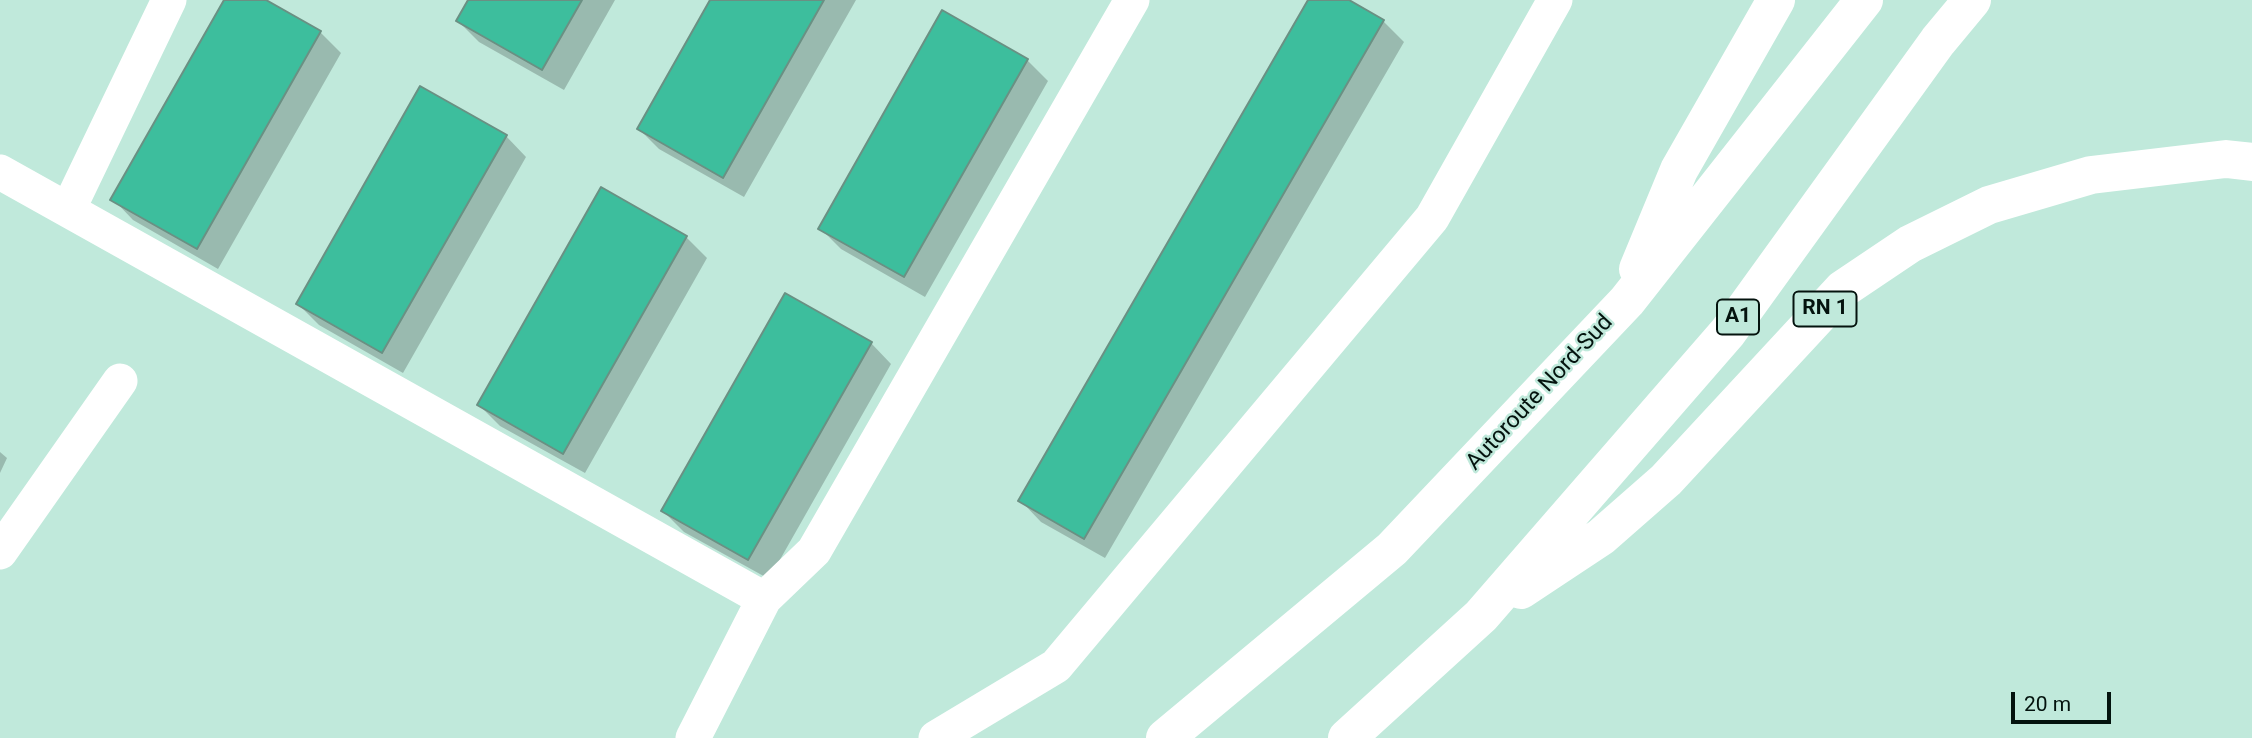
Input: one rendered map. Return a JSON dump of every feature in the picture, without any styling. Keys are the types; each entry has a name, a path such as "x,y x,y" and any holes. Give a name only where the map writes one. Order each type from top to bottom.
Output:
{"highway":[{"path":"1627,300 1659,212 1679,170 1776,0"},
{"name":"Autoroute Nord-Sud","path":"1165,738 1392,549 1627,300 1864,0"},
{"name":"A1","path":"1348,738 1481,616 1728,332 1938,41 1972,0"},
{"name":"RN 1","path":"1481,616 1601,537 1666,480 1843,289 1910,244 1989,205 2091,175 2225,159 2252,162"}],"lane":[{"path":"68,210 169,0"},
{"path":"692,738 764,599 814,551 1132,0"},
{"path":"936,738 1055,666 1432,218 1555,0"},
{"path":"0,172 764,599"},
{"path":"0,552 120,381"}],"building":[{"path":"224,0 266,0 321,31 197,249 110,200"},
{"path":"468,0 582,0 542,70 456,21"},
{"path":"710,0 824,0 723,178 637,129"},
{"path":"1308,0 1349,0 1384,20 1084,539 1018,501"},
{"path":"942,10 1028,59 904,277 818,229"},
{"path":"420,86 507,135 382,353 296,304"},
{"path":"601,187 687,236 563,454 477,405"},
{"path":"785,293 872,342 748,560 661,511"}]}
